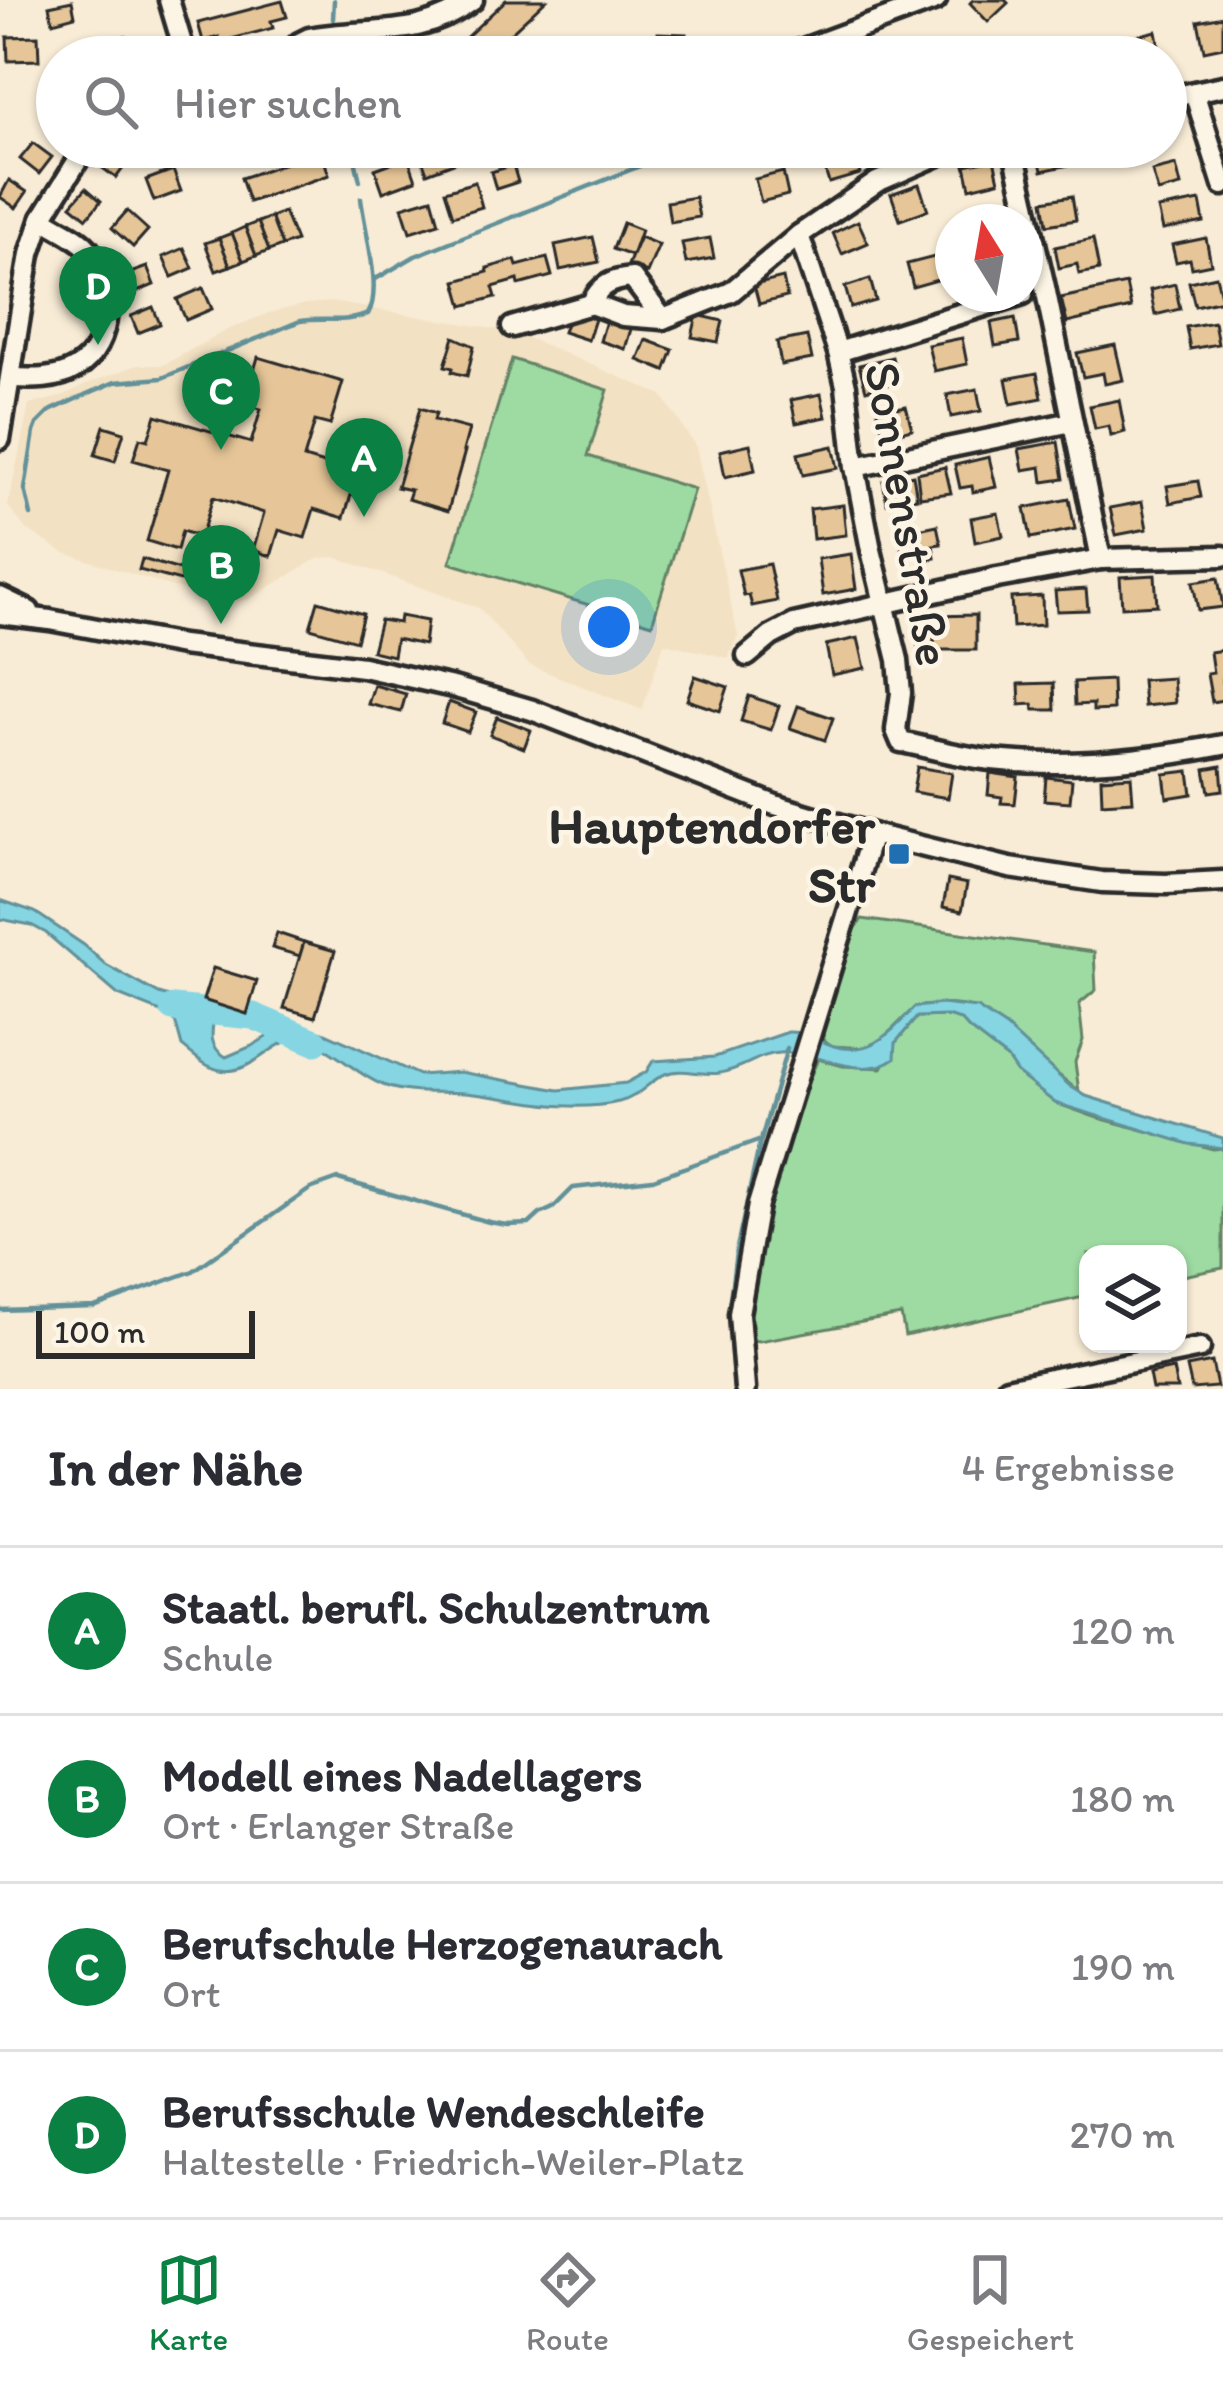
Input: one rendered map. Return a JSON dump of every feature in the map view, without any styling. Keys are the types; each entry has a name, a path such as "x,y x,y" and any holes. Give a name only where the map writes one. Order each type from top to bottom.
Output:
{"street":[{"path":"170,0 180,36"},
{"path":"331,36 440,21 473,0"},
{"path":"839,36 936,0"},
{"path":"371,36 374,32"},
{"path":"1187,94 1223,86"},
{"path":"1194,92 1223,185"},
{"path":"0,439 30,254 43,218 73,168"},
{"path":"512,327 591,304 623,316 664,319 731,292 799,235 877,182 909,168"},
{"path":"1017,168 1101,560"},
{"path":"12,378 45,378 81,366 105,327 106,295 96,260 83,243 43,218"},
{"name":"Sonnenstraße","path":"799,235 846,386 855,467 898,660 901,693 896,730 901,742 989,760 1089,763 1158,758 1223,745"},
{"path":"591,304 598,289 632,278 664,319"},
{"path":"838,352 966,312"},
{"path":"855,467 1072,422"},
{"path":"747,656 794,624 997,578 1101,560 1223,556"},
{"path":"0,597 50,620"},
{"path":"0,614 182,645 363,667 453,687 532,710 775,806 1010,868 1059,877 1166,884 1223,881"},
{"path":"745,1389 739,1314 758,1205 872,834"},
{"path":"1007,1388 1106,1379 1200,1348"}],"shaded area":[{"path":"331,302 514,332 662,395 696,447 738,636 728,658 664,643 642,710 529,665 479,608 335,557 318,558 248,600 217,601 62,552 25,528 8,506 29,405 138,365 163,365 269,313"}],"green space":[{"path":"512,359 608,390 588,456 694,489 652,624 450,563"},
{"path":"862,919 1094,952 1096,990 1079,1004 1083,1040 1075,1062 1079,1092 988,1016 963,1006 915,1007 868,1048 832,1046 824,1040 822,1025 842,949"},
{"path":"917,1017 961,1020 1055,1103 1223,1148 1223,1268 1187,1275 1187,1245 1079,1245 1079,1298 905,1336 901,1315 750,1340 753,1270 768,1196 818,1059 882,1068"}],"water":[{"path":"0,900 35,912 106,965 159,994 197,1005 214,1017 212,1040 226,1057 289,1023 323,1032 419,1075 460,1072 559,1090 626,1083 646,1072 653,1061 715,1057 788,1032 859,1048 880,1040 915,1007 941,1004 977,1008 1086,1096 1223,1138 1223,1148 1189,1144 1055,1103 961,1020 947,1016 917,1017 896,1042 895,1058 882,1065 854,1067 794,1053 772,1054 720,1073 672,1072 626,1100 600,1105 564,1106 394,1088 303,1040 281,1044 249,1065 225,1071 207,1065 182,1046 174,1017 118,995 46,933 0,919"}],"building":[{"path":"506,0 546,0 507,36 468,36"},
{"path":"72,1 75,16 53,22 49,6"},
{"path":"282,1 287,17 271,21 273,28 243,36 202,36 198,23"},
{"path":"970,3 1008,3 988,22"},
{"path":"1223,16 1223,47 1204,51 1198,21"},
{"path":"36,36 36,60 8,61 7,37"},
{"path":"33,143 36,168 44,168 39,174 20,159"},
{"path":"102,168 123,168 116,178"},
{"path":"271,168 327,168 329,175 249,202 241,178"},
{"path":"412,168 416,180 383,192 375,169"},
{"path":"514,168 518,182 496,189 491,172"},
{"path":"824,168 858,168 860,174 829,183"},
{"path":"966,168 996,168 999,181 970,188"},
{"path":"1177,168 1181,186 1158,192 1152,171"},
{"path":"173,170 181,191 154,201 146,180"},
{"path":"783,172 788,195 761,202 755,179"},
{"path":"9,180 27,192 16,208 0,197"},
{"path":"475,182 482,207 453,216 445,191"},
{"path":"919,184 928,210 900,220 891,194"},
{"path":"86,188 101,201 87,218 71,205"},
{"path":"1072,196 1076,220 1047,225 1043,201"},
{"path":"695,197 699,217 670,222 667,202"},
{"path":"432,198 439,223 410,232 402,207"},
{"path":"1200,201 1204,222 1163,230 1158,209"},
{"path":"127,211 148,230 133,247 112,228"},
{"path":"284,212 296,241 282,246 271,217"},
{"path":"271,217 282,246 269,251 258,222"},
{"path":"858,221 868,243 842,254 833,233"},
{"path":"258,222 269,251 256,256 245,227"},
{"path":"623,223 641,230 632,256 613,249"},
{"path":"245,227 256,256 243,261 232,233"},
{"path":"232,233 243,261 230,266 219,238"},
{"path":"593,237 599,262 560,270 555,245"},
{"path":"640,237 659,245 647,273 628,265"},
{"path":"219,238 230,266 216,271 205,243"},
{"path":"710,238 714,258 686,263 682,243"},
{"path":"1206,238 1211,264 1192,268 1190,259 1176,262 1172,245"},
{"path":"1093,239 1099,270 1079,274 1077,264 1059,268 1055,247"},
{"path":"184,248 193,268 172,277 163,257"},
{"path":"935,257 935,281 913,287 907,264"},
{"path":"547,258 552,276 493,287 496,297 463,306 456,281 515,260 517,266"},
{"path":"147,267 154,285 132,294 125,275"},
{"path":"1216,276 1222,300 1195,306 1189,282"},
{"path":"783,278 787,297 759,304 754,285"},
{"path":"870,279 876,301 851,308 845,287"},
{"path":"1126,284 1131,308 1067,323 1061,298"},
{"path":"1175,284 1180,309 1155,315 1150,290"},
{"path":"203,288 212,309 186,320 177,299"},
{"path":"153,307 160,324 138,333 131,316"},
{"path":"570,311 595,319 588,340 563,332"},
{"path":"697,315 723,321 718,342 692,337"},
{"path":"1015,318 1019,342 995,346 991,323"},
{"path":"606,321 631,329 625,349 600,341"},
{"path":"1214,322 1218,344 1190,349 1186,327"},
{"path":"807,336 812,359 781,365 777,342"},
{"path":"454,337 474,346 467,376 445,366"},
{"path":"962,338 967,364 934,371 928,345"},
{"path":"646,340 673,350 665,371 638,360"},
{"path":"1115,345 1123,380 1105,384 1103,373 1083,377 1077,353"},
{"path":"258,357 343,382 330,425 315,421 304,458 367,477 361,498 351,495 344,518 314,509 305,538 279,530 271,556 253,550 264,513 213,497 201,537 182,531 177,550 147,541 168,470 133,460 140,438 148,440 156,415 251,443 261,409 253,407 259,384 251,381"},
{"path":"892,357 898,382 866,390 859,365"},
{"path":"1037,373 1042,398 1011,404 1006,379"},
{"path":"977,389 981,411 951,417 947,395"},
{"path":"821,394 826,417 796,423 791,400"},
{"path":"1119,400 1125,432 1111,436 1109,426 1095,429 1090,406"},
{"path":"906,406 912,429 884,436 878,412"},
{"path":"420,408 436,413 434,420 469,429 448,511 408,499 411,490 397,487"},
{"path":"104,426 124,432 115,461 95,455"},
{"path":"1058,442 1064,479 1043,482 1041,467 1023,470 1019,449"},
{"path":"750,444 755,470 725,477 720,451"},
{"path":"833,446 838,468 803,475 798,454"},
{"path":"989,457 996,487 973,492 972,486 960,488 955,465"},
{"path":"945,467 951,493 920,497 917,473"},
{"path":"913,475 917,498 887,503 883,481"},
{"path":"1198,481 1201,497 1170,503 1167,486"},
{"path":"1069,499 1075,529 1031,538 1025,508"},
{"path":"1142,502 1147,529 1116,535 1110,508"},
{"path":"843,505 846,535 813,539 810,509"},
{"path":"998,513 1003,536 975,542 971,518"},
{"path":"937,525 941,544 933,545 935,558 920,561 917,550 903,553 899,533"},
{"path":"851,554 856,589 823,595 818,559"},
{"path":"142,559 191,573 188,583 139,570"},
{"path":"769,564 777,601 752,606 749,595 744,596 738,570"},
{"path":"1155,575 1157,605 1122,607 1120,577"},
{"path":"1218,578 1223,607 1198,610 1193,582"},
{"path":"1086,589 1088,610 1057,611 1055,591"},
{"path":"1042,596 1043,625 1013,627 1011,598"},
{"path":"318,601 363,614 356,641 310,628"},
{"path":"976,615 976,650 934,650 934,616"},
{"path":"400,616 427,621 424,645 396,639 393,656 372,651 380,620 399,623"},
{"path":"920,621 934,621 938,658 921,668 915,627"},
{"path":"858,638 865,668 832,675 826,645"},
{"path":"1223,650 1223,700 1212,702 1207,674 1213,673 1210,652"},
{"path":"695,676 728,687 720,711 687,700"},
{"path":"1173,678 1175,703 1144,706 1142,680"},
{"path":"1112,680 1113,710 1093,711 1093,704 1075,705 1074,682"},
{"path":"1054,683 1055,710 1020,705 1019,684"},
{"path":"374,685 406,694 401,712 368,704"},
{"path":"749,696 779,706 771,730 741,721"},
{"path":"449,702 476,712 468,732 442,723"},
{"path":"798,706 833,718 825,740 790,728"},
{"path":"497,717 531,730 524,748 490,735"},
{"path":"1221,766 1223,790 1209,792 1205,769"},
{"path":"917,767 952,773 948,798 913,792"},
{"path":"1189,771 1192,794 1167,798 1164,774"},
{"path":"990,773 1018,777 1015,804 988,795"},
{"path":"1131,776 1133,801 1102,803 1101,778"},
{"path":"1046,777 1072,780 1070,802 1044,800"},
{"path":"948,880 967,884 962,911 943,907"},
{"path":"277,933 304,942 300,956 272,948"},
{"path":"304,942 335,951 315,1017 284,1008"},
{"path":"213,968 257,981 247,1014 203,1000"},
{"path":"1212,1362 1217,1387 1192,1389 1187,1367"},
{"path":"1173,1369 1177,1389 1152,1389 1149,1374"}],"waterway":[{"path":"333,19 334,0"},
{"path":"810,36 909,0"},
{"path":"357,168 360,181"},
{"path":"374,280 415,256 635,168"},
{"path":"31,515 25,489 34,432 50,411 115,382 162,378 300,321 368,314 374,290 361,198"},
{"path":"173,1008 253,1016 315,1042"},
{"path":"0,1310 94,1307 193,1271 310,1189 338,1179 489,1222 529,1224 573,1188 653,1179 761,1140 787,1048"},
{"path":"729,1308 760,1142"},
{"path":"729,1326 734,1389"}],"place":[{"name":"Berufsschule Wendeschleife","path":"98,345"},
{"name":"Berufschule Herzogenaurach","path":"221,450"},
{"name":"Staatl. berufl. Schulzentrum","path":"364,517"},
{"name":"Modell eines Nadellagers","path":"221,624"},
{"name":"Hauptendorfer Str","path":"899,854"}]}
